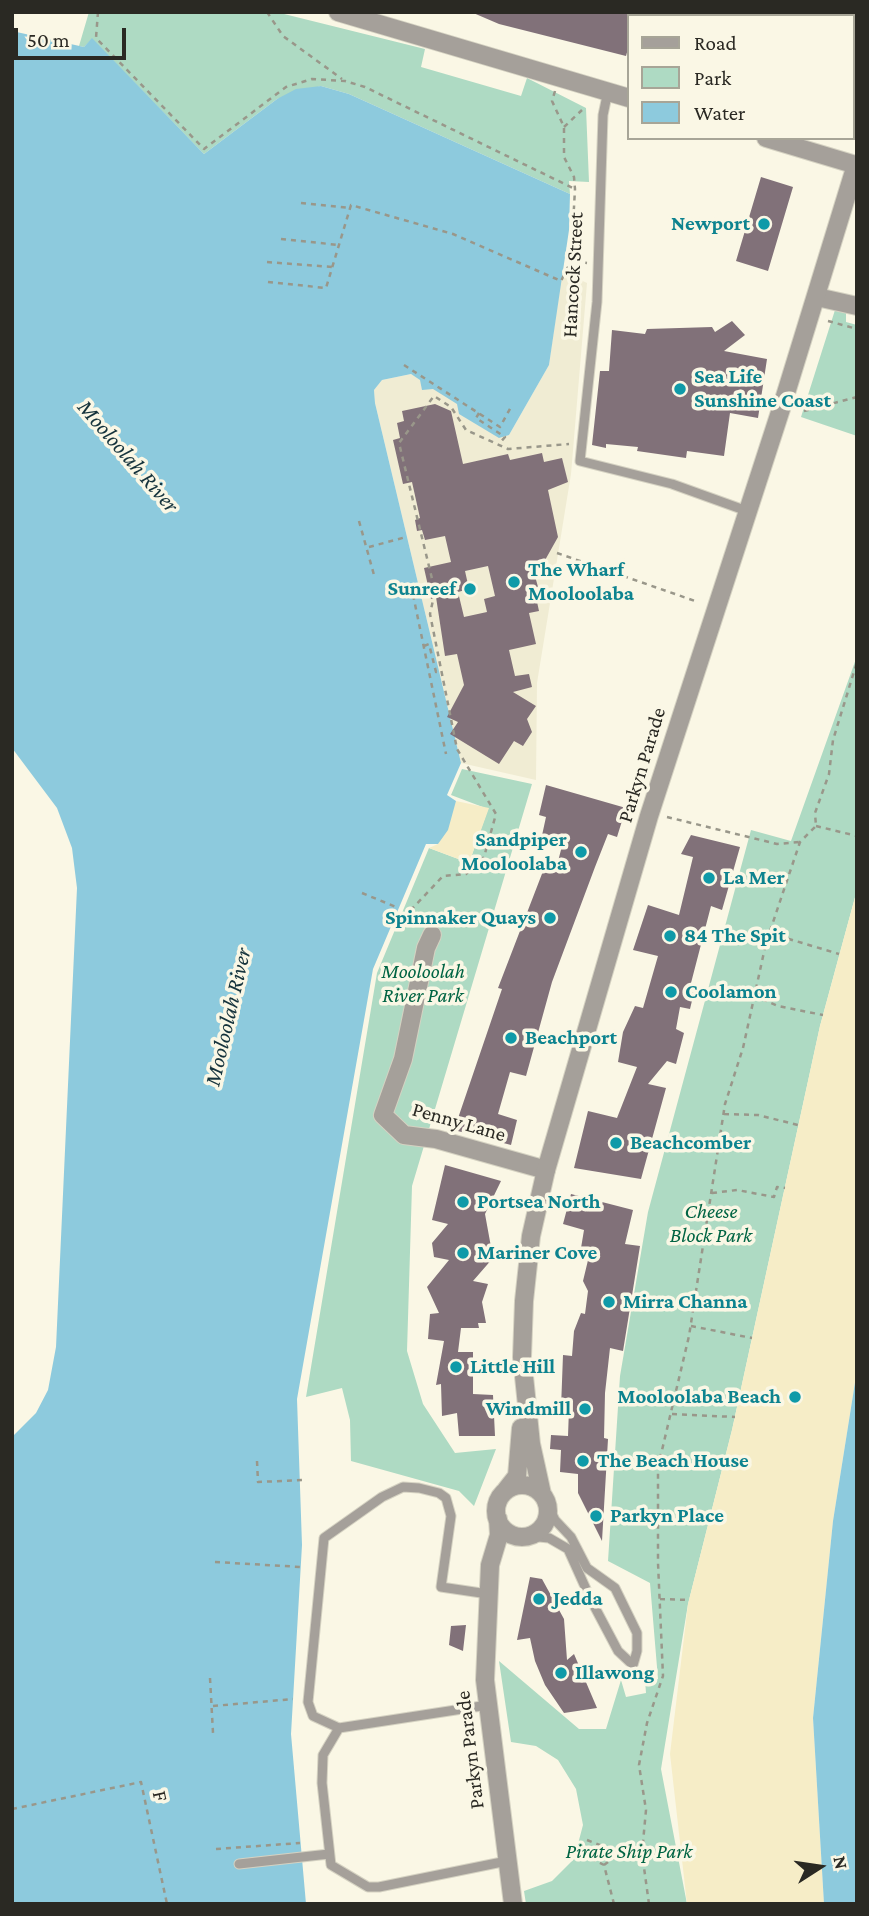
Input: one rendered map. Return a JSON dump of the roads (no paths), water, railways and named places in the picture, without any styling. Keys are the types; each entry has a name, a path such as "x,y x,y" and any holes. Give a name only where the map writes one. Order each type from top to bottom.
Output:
{"street":[{"path":"338,12 628,97"},
{"path":"773,140 857,165"},
{"name":"Parkyn Parade","path":"506,1490 516,1479 518,1468 523,1390 524,1301 531,1236 546,1170 649,816 857,165"},
{"path":"817,297 857,306"},
{"name":"Penny Lane","path":"432,935 426,948 403,1059 383,1115 404,1135 436,1139 546,1170"},
{"name":"Parkyn Parade","path":"523,1390 537,1482 545,1499"},
{"path":"525,1485 545,1499 544,1525 526,1536 509,1533 498,1519 498,1503 506,1490 525,1485"},
{"name":"Parkyn Parade","path":"498,1519 499,1532 491,1560 485,1653 488,1705 513,1904"},
{"name":"Parkyn Parade","path":"489,1593 503,1555 512,1543 526,1536"}],"lane":[{"name":"Hancock Street","path":"608,91 603,111 597,302 580,461 672,484 747,511"},
{"path":"488,1705 339,1728 313,1716 308,1702 324,1538 382,1497 403,1487 439,1493 450,1504 451,1516 441,1587 489,1593"},
{"path":"526,1536 551,1539 568,1549 618,1651 633,1665 638,1651 636,1633 615,1588 587,1568 571,1537 555,1520 545,1499"},
{"path":"339,1728 323,1755 322,1783 331,1865 368,1887 379,1887 507,1861"},
{"path":"239,1864 329,1854"}],"water":[{"name":"Mooloolah River","path":"12,31 84,47 92,38 204,154 277,99 296,89 321,86 349,94 570,194 569,230 549,365 509,435 499,438 459,414 457,404 433,389 422,390 420,380 411,374 382,380 374,390 461,763 447,795 456,801 448,830 438,844 426,844 373,969 297,1399 302,1545 291,1734 306,1904 12,1904 12,1437 36,1413 48,1390 56,1347 77,888 72,848 57,808 12,748"},
{"path":"857,1370 857,1904 824,1904 813,1718 833,1521"}],"place":[{"name":"Newport","path":"764,224"},
{"name":"Sea Life Sunshine Coast","path":"680,389"},
{"name":"The Wharf Mooloolaba","path":"514,582"},
{"name":"Sunreef","path":"470,589"},
{"name":"Sandpiper Mooloolaba","path":"581,852"},
{"name":"La Mer","path":"709,878"},
{"name":"Spinnaker Quays","path":"550,918"},
{"name":"84 The Spit","path":"670,936"},
{"name":"Coolamon","path":"671,992"},
{"name":"Beachport","path":"511,1038"},
{"name":"Beachcomber","path":"616,1143"},
{"name":"Portsea North","path":"463,1202"},
{"name":"Mariner Cove","path":"463,1253"},
{"name":"Mirra Channa","path":"609,1302"},
{"name":"Little Hill","path":"456,1367"},
{"name":"Mooloolaba Beach","path":"795,1397"},
{"name":"Windmill","path":"585,1409"},
{"name":"The Beach House","path":"583,1461"},
{"name":"Parkyn Place","path":"596,1516"},
{"name":"Jedda","path":"539,1599"},
{"name":"Illawong","path":"561,1673"}],"park label":[{"name":"Mooloolah River Park","path":"423,984"},
{"name":"Cheese Block Park","path":"711,1224"},
{"name":"Pirate Ship Park","path":"629,1852"}]}
